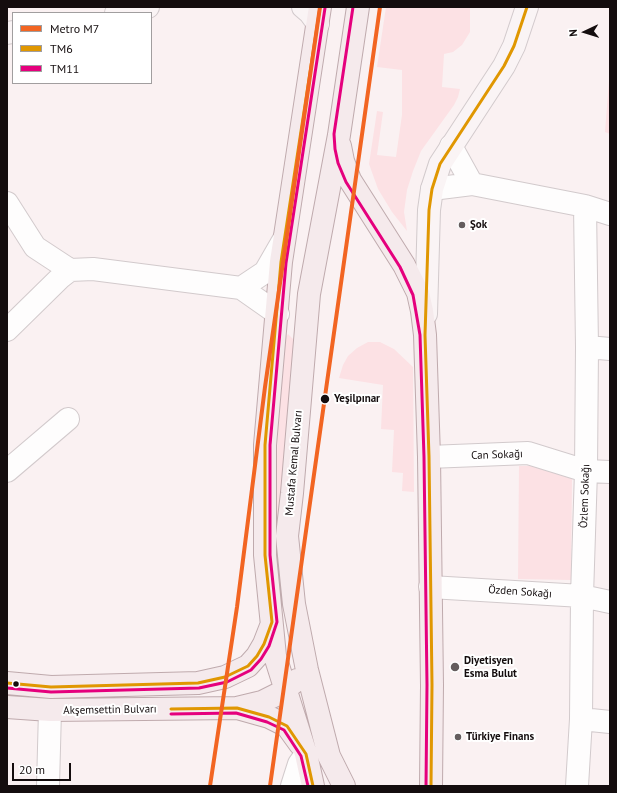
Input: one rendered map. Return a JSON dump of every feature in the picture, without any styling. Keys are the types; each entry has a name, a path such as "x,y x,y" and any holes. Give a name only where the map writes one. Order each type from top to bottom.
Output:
{"main road":[{"name":"Mustafa Kemal Bulvarı","path":"344,786 329,756 306,662 294,604 287,536 309,294 339,135 358,7"},
{"path":"313,786 306,754 275,656 264,555 265,445 278,314 281,262 319,15"},
{"name":"Mustafa Kemal Bulvarı","path":"339,135 343,161 350,180 404,264 418,293 425,335 429,457 432,685 431,786"},
{"path":"7,683 51,687 198,684 225,677 248,666 257,656 272,622"},
{"path":"237,708 262,702 285,689 300,677 306,662"},
{"path":"50,710 51,687"},
{"name":"Akşemsettin Bulvarı","path":"7,708 50,710 237,708"},
{"path":"237,708 269,717 287,726 306,754"}],"street":[{"path":"121,12 148,7"},
{"path":"303,7 310,13 319,15"},
{"path":"425,335 429,210 432,189 440,164 504,66 514,46 526,7"},
{"path":"451,146 472,184"},
{"path":"432,189 472,184 585,206 610,214"},
{"path":"7,203 35,247 70,270"},
{"name":"Özlem Sokağı","path":"577,786 581,719 582,596 586,471 587,347 585,206"},
{"path":"241,288 265,272 286,236"},
{"path":"7,330 70,270 94,269 241,288 278,314"},
{"path":"587,347 610,349"},
{"path":"7,471 68,419"},
{"name":"Can Sokağı","path":"429,457 528,453 586,471 610,472"},
{"name":"Özden Sokağı","path":"430,587 582,596 610,602"},
{"path":"48,786 50,710"},
{"path":"581,719 610,722"},
{"path":"292,786 299,764 306,754"}],"shaded area":[{"path":"386,7 470,7 470,32 462,45 453,52 444,54 442,87 460,89 458,97 454,105 421,151 413,171 407,190 404,212 407,231 392,212 378,189 369,164 377,111 383,112 377,155 396,157 402,115 402,70 377,67"},
{"path":"610,68 610,134 605,132"},
{"path":"288,334 293,339 296,347 279,559 274,567 279,382 285,338"},
{"path":"368,342 380,342 394,349 413,367 414,492 402,491 403,473 392,472 394,430 381,429 383,385 339,378 343,365 348,356 357,348"},
{"path":"519,466 559,466 572,478 571,580 518,579"}],"metro line":[{"name":"M7","path":"210,786 237,607 265,387 320,7"},
{"name":"M7","path":"270,786 380,7"}],"transit line":[{"name":"TM6","path":"7,683 51,687 198,683 225,677 248,666 257,656 264,644 272,622 265,555 265,445 281,262 320,7"},
{"name":"TM11","path":"353,7 334,134 335,149 338,163 346,182 400,267 413,295 420,335 424,457 427,685 426,786"},
{"name":"TM6","path":"431,786 432,685 429,457 425,335 429,210 432,189 440,164 504,66 514,46 527,7"},
{"name":"TM11","path":"7,688 51,692 199,688 227,682 251,670 261,659 269,646 277,622 270,555 270,445 286,263 325,8"},
{"name":"TM6","path":"171,709 237,708 269,717 287,726 306,754 313,786"},
{"name":"TM11","path":"171,714 236,713 267,722 284,730 301,756 308,786"}],"place":[{"name":"Şok","path":"462,225"},
{"name":"Yeşilpınar","path":"325,399"},
{"name":"Diyetisyen Esma Bulut","path":"455,667"},
{"name":"Türkiye Finans","path":"458,737"}]}
